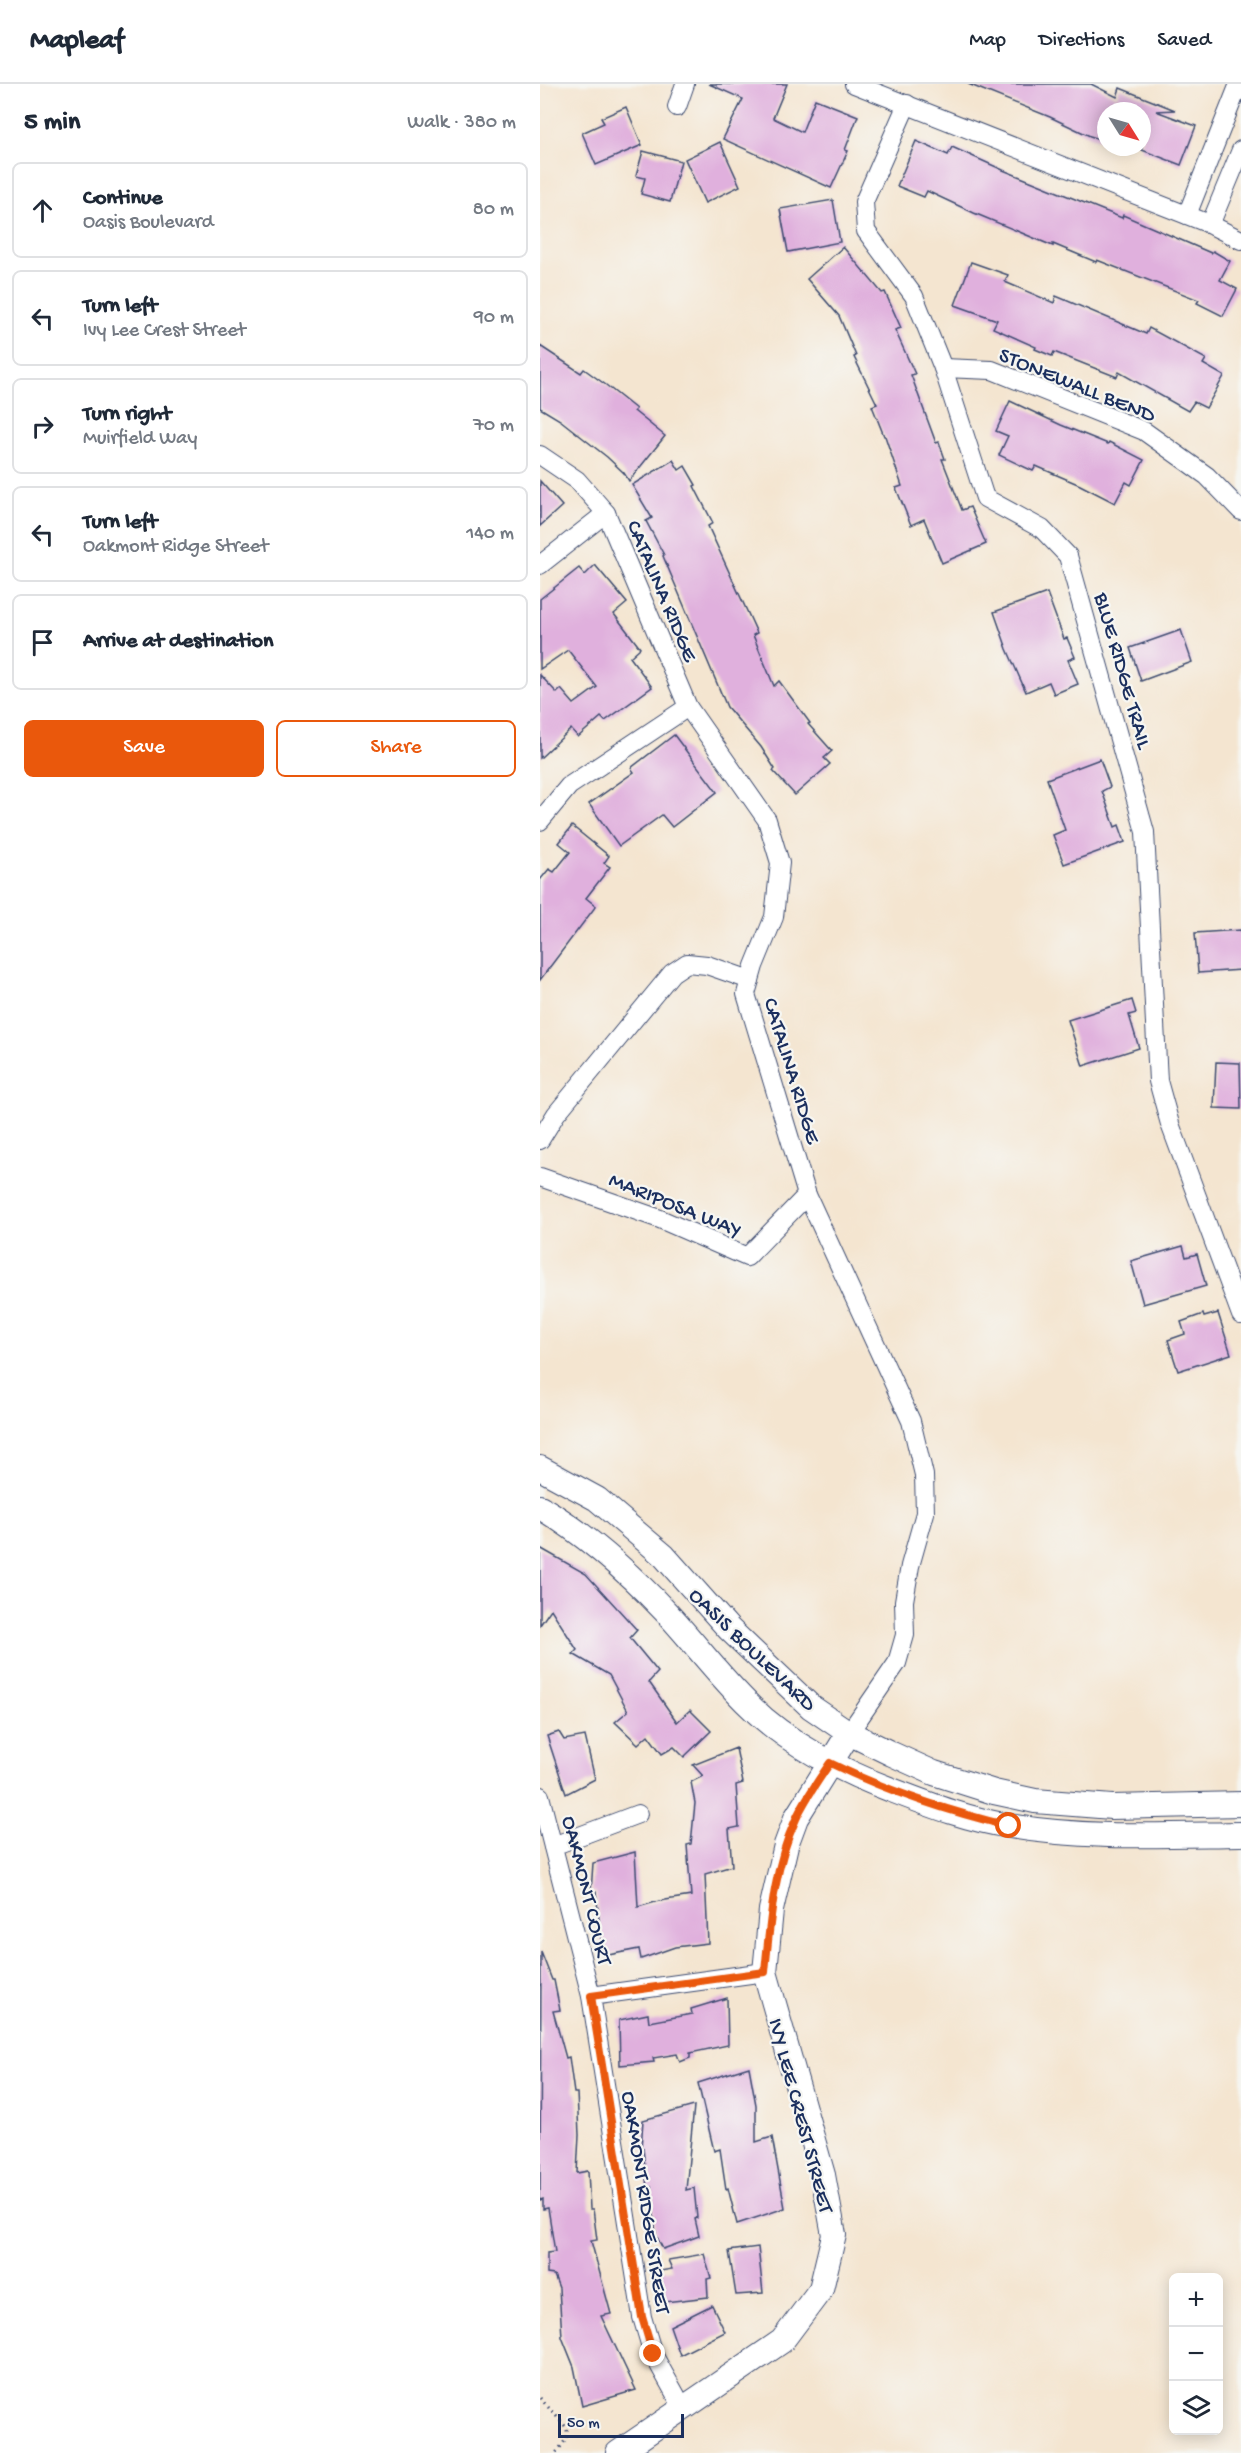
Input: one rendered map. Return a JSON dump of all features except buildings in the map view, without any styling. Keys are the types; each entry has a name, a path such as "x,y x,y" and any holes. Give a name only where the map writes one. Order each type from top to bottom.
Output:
{"street":[{"path":"677,107 684,84"},
{"path":"854,84 1187,215 1241,240"},
{"path":"1187,215 1239,84"},
{"name":"BLUE RIDGE TRAIL","path":"907,104 864,202 866,231 914,296 943,368 985,498 1042,529 1068,556 1145,832 1158,1081 1170,1124 1241,1315"},
{"path":"1210,225 1241,150"},
{"name":"STONEWALL BEND","path":"943,368 992,370 1144,431 1207,476 1241,512"},
{"name":"CATALINA RIDGE","path":"540,455 577,480 606,513 688,707 767,820 780,863 774,917 746,994 807,1195 911,1421 924,1475 925,1513 910,1566 904,1602 905,1635 897,1663 849,1733"},
{"path":"540,565 606,513"},
{"path":"540,821 569,786 688,707"},
{"path":"540,1140 556,1114 672,973 687,963 707,965 750,980"},
{"name":"MARIPOSA WAY","path":"540,1177 660,1219 747,1257 807,1195"},
{"name":"OASIS BOULEVARD","path":"540,1468 597,1499 664,1556 729,1629 779,1679 811,1707 849,1733 934,1773 994,1792 1035,1801 1112,1807 1241,1804"},
{"name":"OASIS BOULEVARD","path":"540,1507 604,1551 666,1612 721,1678 752,1709 830,1763 908,1796 961,1815 1009,1826 1054,1832 1136,1835 1241,1834"},
{"name":"IVY LEE CREST STREET","path":"618,2453 782,2341 821,2289 834,2235 823,2175 765,1972 771,1910 786,1845 796,1818 849,1733"},
{"name":"OAKMONT COURT","path":"540,1796 591,1996"},
{"path":"553,1846 638,1814"},
{"path":"591,1996 765,1972"},
{"name":"OAKMONT RIDGE STREET","path":"591,1996 642,2317 653,2354 683,2408"}],"path":[{"path":"540,2398 567,2427 568,2432 556,2453"}],"route":[{"path":"653,2354 642,2317 591,1996 765,1972 771,1910 786,1845 796,1818 830,1763 862,1779 961,1815 1009,1826"}]}
